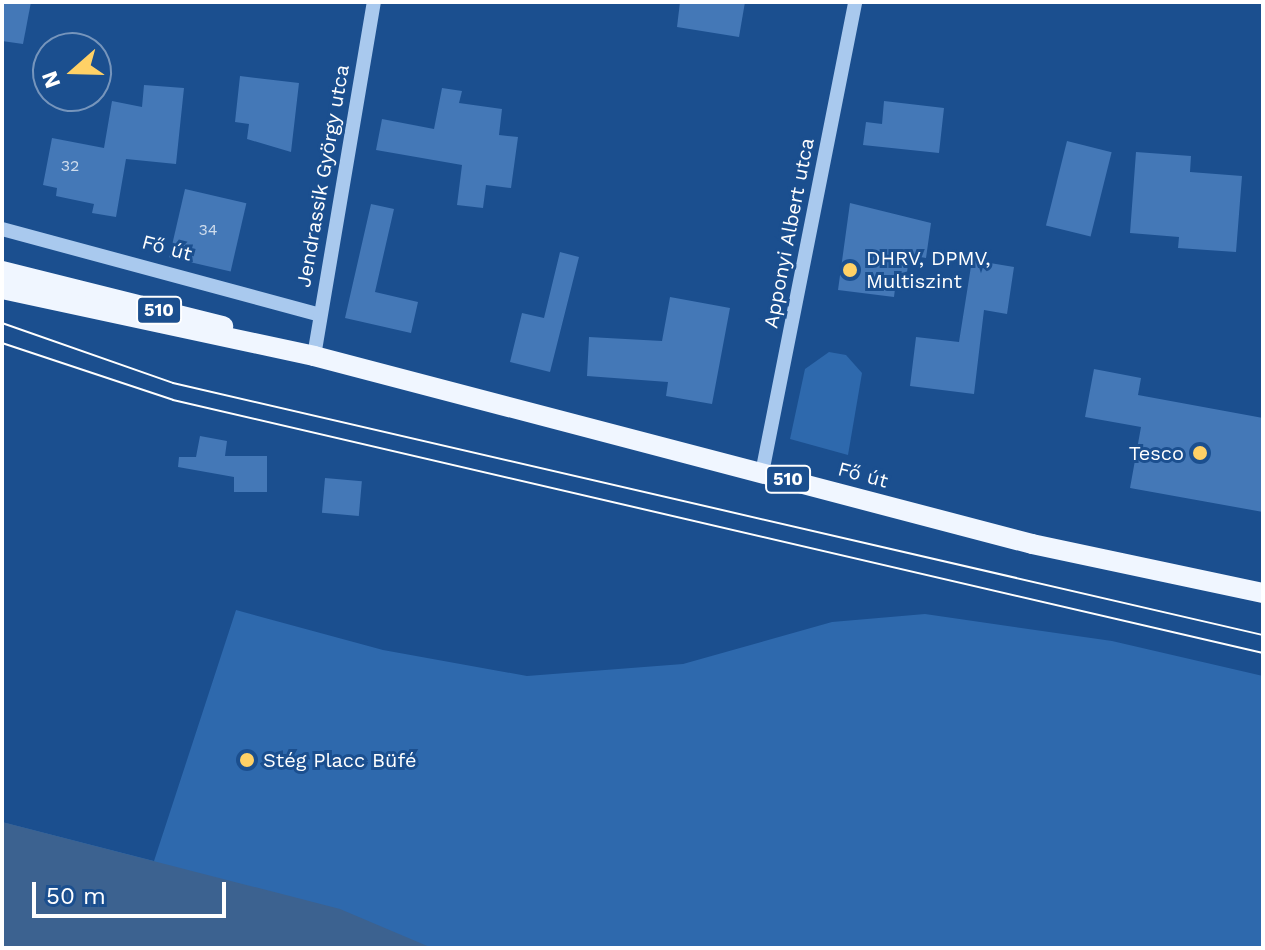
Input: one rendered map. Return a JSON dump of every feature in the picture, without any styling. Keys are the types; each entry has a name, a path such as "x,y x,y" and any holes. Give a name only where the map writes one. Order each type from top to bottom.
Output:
{"main road":[{"name":"Fő út","path":"2,271 278,340 314,356"},
{"name":"Fő út","path":"2,289 314,356 1032,544 1263,593"}],"street":[{"name":"Jendrassik György utca","path":"314,356 374,2"},
{"name":"Apponyi Albert utca","path":"762,473 855,2"},
{"name":"Fő út","path":"2,229 320,315"}],"shaded area":[{"path":"829,352 846,355 862,373 848,455 790,439 805,369"},
{"path":"236,610 383,650 527,676 683,664 832,622 925,614 1112,641 1263,676 1263,948 2,948 2,822 154,861"},
{"path":"2,822 340,909 432,948 2,948"}],"building":[{"path":"2,2 31,2 23,44 2,41"},
{"path":"680,2 745,2 739,37 677,27"},
{"path":"240,76 299,83 291,152 247,139 249,124 235,122"},
{"path":"144,85 184,88 176,164 126,159 116,217 92,213 94,204 56,196 57,188 43,185 52,138 104,148 112,101 142,107"},
{"path":"442,88 462,91 459,103 502,109 499,135 518,137 511,188 486,185 483,208 457,205 462,165 376,150 382,119 434,129"},
{"path":"884,101 944,108 939,153 863,145 866,122 882,124"},
{"path":"1067,141 1112,152 1091,237 1046,225"},
{"path":"1136,152 1191,156 1190,172 1242,176 1236,252 1178,248 1179,237 1130,233"},
{"path":"185,189 246,203 231,271 169,257"},
{"path":"850,203 931,223 926,258 909,255 906,282 896,281 894,297 838,290"},
{"path":"371,204 394,209 375,292 418,302 411,333 345,318"},
{"path":"560,252 579,257 550,372 510,362 522,313 544,318"},
{"path":"972,260 1014,267 1007,314 984,310 974,394 910,386 916,337 959,342"},
{"path":"670,297 730,308 712,404 666,396 668,382 587,376 589,337 662,341"},
{"name":"Tesco","path":"1094,369 1141,378 1138,395 1263,418 1263,512 1130,488 1141,427 1085,417"},
{"path":"200,436 227,441 225,456 267,456 267,492 234,492 234,477 178,467 179,457 196,457"},
{"path":"325,478 362,481 359,516 322,513"}],"tram line":[{"path":"2,323 173,383 1263,635"},
{"path":"2,343 173,400 1263,653"}],"place":[{"name":"DHRV, DPMV, Multiszint","path":"850,270"},
{"name":"Tesco","path":"1200,453"},
{"name":"Stég Placc Büfé","path":"247,760"}]}
